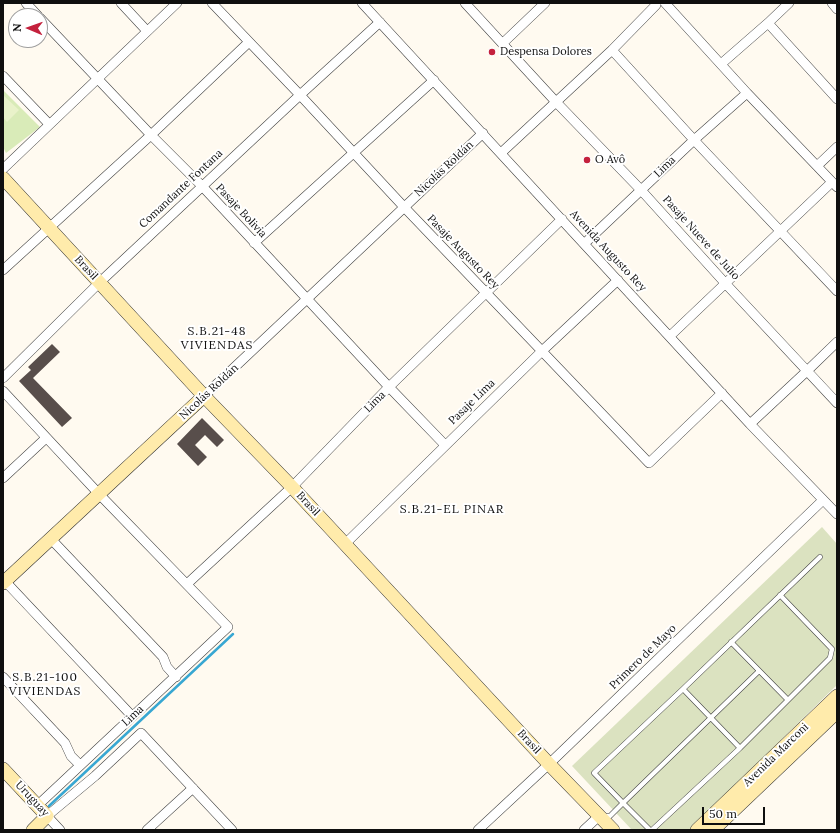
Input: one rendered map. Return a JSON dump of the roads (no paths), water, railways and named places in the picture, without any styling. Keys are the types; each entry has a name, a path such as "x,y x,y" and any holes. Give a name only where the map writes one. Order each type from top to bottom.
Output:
{"street":[{"path":"121,3 147,31"},
{"path":"3,169 177,3"},
{"name":"Pasaje Augusto Rey","path":"212,3 300,95 404,208 649,463 722,392"},
{"name":"Avenida Augusto Rey","path":"362,3 585,243 750,424 837,514"},
{"name":"Pasaje Nueve de Julio","path":"465,3 556,102 641,190 837,402"},
{"path":"503,43 545,3"},
{"path":"501,153 612,50 656,5 656,3"},
{"path":"665,3 747,93 835,184 780,231 670,336"},
{"path":"721,64 789,3"},
{"path":"832,3 837,9"},
{"name":"Comandante Fontana","path":"3,378 100,282 380,22"},
{"path":"768,23 837,99"},
{"name":"Pasaje Bolivia","path":"48,26 151,135 202,186 445,445"},
{"path":"3,270 151,135 249,42"},
{"path":"612,50 694,140 837,291"},
{"path":"3,76 49,124"},
{"path":"254,243 434,80"},
{"name":"Lima","path":"585,243 694,140 747,93"},
{"name":"Nicolás Roldán","path":"4,581 204,396 483,133"},
{"path":"817,166 837,147"},
{"name":"Brasil","path":"3,178 204,396 292,487 549,764 613,830"},
{"name":"Lima","path":"38,805 228,627 187,584 292,487 389,387 562,219"},
{"name":"Pasaje Lima","path":"345,544 542,351 618,280"},
{"path":"750,424 837,342"},
{"path":"3,391 99,494 187,584"},
{"path":"3,478 46,438"},
{"name":"Primero de Mayo","path":"478,830 549,764 823,500"},
{"path":"51,539 163,657 167,668 176,677"},
{"path":"4,581 132,716"},
{"path":"3,677 65,743 71,756 80,765"},
{"name":"Avenida Marconi","path":"697,830 837,696"},
{"name":"Avenida Marconi","path":"713,830 837,712"},
{"name":"Lima","path":"33,830 47,816 95,776 141,733 193,788"},
{"name":"Uruguay","path":"3,769 60,830"},
{"path":"147,830 193,788 232,830"},
{"path":"584,830 600,816"}],"lane":[{"path":"780,595 832,649 830,658 740,748 651,830 594,773 683,689 731,642 780,595 820,557"},
{"path":"731,642 788,700"},
{"path":"600,816 610,816 759,671"},
{"path":"683,689 740,748"}],"waterway":[{"path":"49,806 233,634"}],"place":[{"name":"Despensa Dolores","path":"492,52"},
{"name":"O Avô","path":"587,160"}],"district":[{"name":"S.B.21-48 VIVIENDAS","path":"217,339"},
{"name":"S.B.21-EL PINAR","path":"452,510"},
{"name":"S.B.21-100 VIVIENDAS","path":"45,685"}]}
